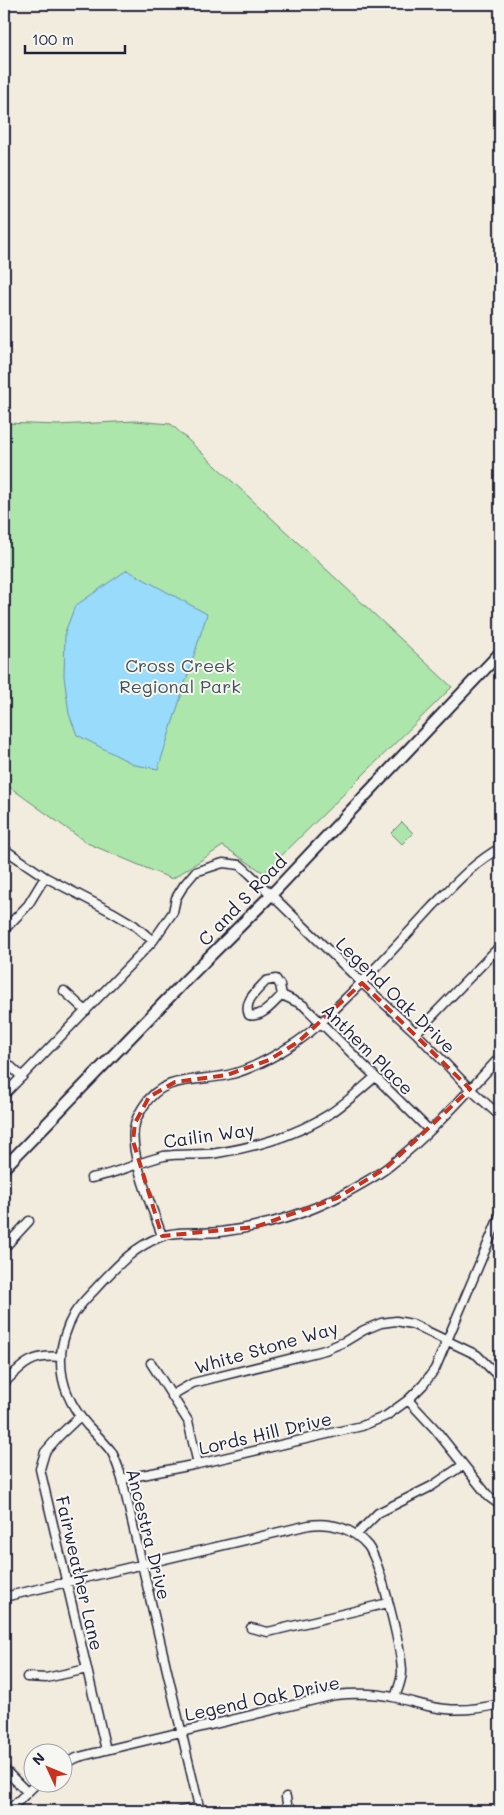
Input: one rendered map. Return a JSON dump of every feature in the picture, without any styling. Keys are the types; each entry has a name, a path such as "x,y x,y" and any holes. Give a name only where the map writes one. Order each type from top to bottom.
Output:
{"main road":[{"name":"C and S Road","path":"4,1168 272,894 500,653"}],"street":[{"path":"4,848 46,877 134,925 153,941"},
{"path":"162,1236 138,1163 133,1141 135,1123 149,1097 175,1082 227,1075 269,1060 298,1042 362,983 469,868 500,848"},
{"name":"Legend Oak Drive","path":"4,1095 153,941 173,912 176,898 195,872 223,863 240,864 500,1116"},
{"path":"4,930 28,906 46,877"},
{"path":"416,1033 500,946"},
{"name":"Anthem Place","path":"276,980 280,985 282,995 263,1013 255,1016 249,1015 246,1009 247,1003 266,981 276,980"},
{"path":"64,991 86,1012"},
{"name":"Anthem Place","path":"282,995 303,1005 429,1130"},
{"name":"Ancestra Drive","path":"200,1809 122,1479 112,1453 80,1416 70,1400 63,1379 61,1357 68,1326 74,1314 85,1300 122,1261 136,1249 162,1236 254,1227 304,1212 337,1198 386,1168 429,1130 500,1057"},
{"path":"4,1060 22,1077"},
{"name":"Cailin Way","path":"91,1178 167,1156 215,1153 276,1139 306,1127 329,1114 375,1077"},
{"name":"Lords Hill Drive","path":"122,1479 198,1464 362,1426 386,1416 408,1400 424,1385 435,1368 500,1216"},
{"path":"4,1248 29,1221"},
{"name":"White Stone Way","path":"172,1395 193,1383 325,1350 381,1323 396,1321 412,1324 478,1355 500,1378"},
{"path":"4,1384 22,1365 32,1359 46,1355 61,1357"},
{"path":"151,1363 188,1421 198,1464"},
{"path":"408,1400 435,1429 489,1497 500,1505"},
{"name":"Fairweather Lane","path":"80,1416 45,1452 40,1469 106,1750"},
{"path":"356,1535 378,1513 432,1486 463,1465"},
{"path":"4,1597 321,1524 343,1528 356,1535 368,1546 377,1564 400,1654 402,1674 396,1697"},
{"path":"251,1628 268,1632 388,1603"},
{"path":"27,1677 46,1678 87,1669"},
{"name":"Legend Oak Drive","path":"72,1760 181,1731 335,1696 367,1694 396,1697 447,1710 485,1708 500,1704"},
{"path":"4,1769 22,1787"},
{"path":"8,1811 27,1792"},
{"path":"286,1797 288,1811"},
{"path":"181,1811 200,1809"}],"highlighted area":[{"path":"362,983 470,1089 386,1168 337,1198 255,1227 162,1236 133,1141 135,1123 149,1097 175,1082 227,1075 269,1060 298,1042"}],"green space":[{"name":"Cross Creek Regional Park","path":"135,421 171,424 452,687 264,873 223,846 172,879 87,843 4,783 4,423 58,425"},
{"path":"402,822 413,833 402,844 391,833"}],"water":[{"path":"127,570 207,614 158,769 135,765 77,735 69,714 64,676 65,632 75,606"}]}
